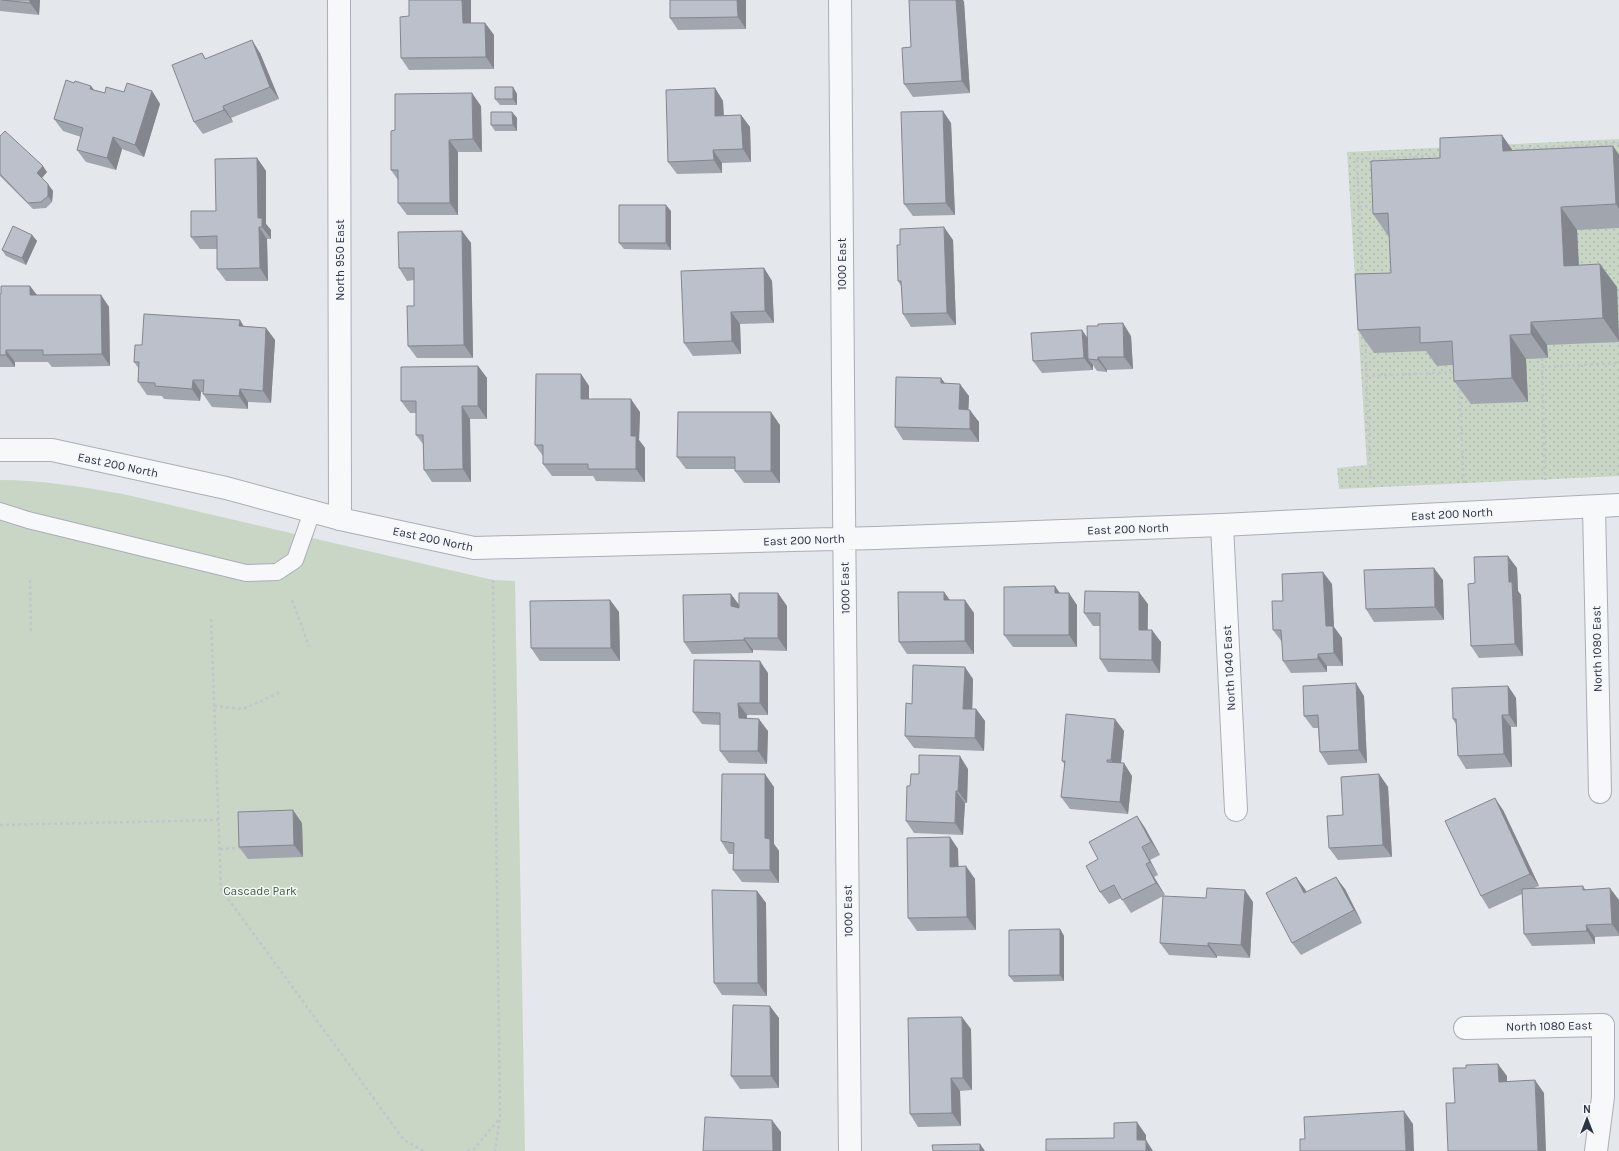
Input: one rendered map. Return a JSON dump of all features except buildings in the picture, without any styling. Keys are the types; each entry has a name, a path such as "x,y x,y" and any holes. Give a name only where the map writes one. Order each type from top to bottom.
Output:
{"street":[{"name":"North 950 East","path":"339,0 340,519"},
{"name":"1000 East","path":"840,0 850,1151"},
{"name":"East 200 North","path":"0,450 52,450 226,488 340,519 474,548 844,539 1222,525 1619,505"},
{"name":"North 1080 East","path":"1594,507 1600,792"},
{"name":"North 1040 East","path":"1222,525 1236,810"},
{"name":"North 1080 East","path":"1465,1028 1603,1025 1603,1097 1596,1151"}],"lane":[{"path":"0,511 28,520 246,573 276,572 295,560 312,512"}],"path":[{"path":"1505,150 1619,143"},
{"path":"1582,145 1583,153"},
{"path":"1362,277 1357,160 1444,155"},
{"path":"1405,157 1406,163"},
{"path":"1359,207 1381,207"},
{"path":"1364,330 1371,488"},
{"path":"1542,358 1545,480"},
{"path":"1542,367 1619,363"},
{"path":"1366,376 1458,372 1458,365"},
{"path":"1458,380 1464,484"},
{"path":"30,580 31,634"},
{"path":"493,580 500,1117 495,1151"},
{"path":"292,600 309,646"},
{"path":"211,619 221,889 404,1140 424,1151"},
{"path":"214,706 243,708 281,692"},
{"path":"0,825 218,820"},
{"path":"220,849 248,848"},
{"path":"467,1151 474,1150 500,1117"}],"green space":[{"path":"1619,139 1619,476 1339,489 1337,468 1367,465 1347,152"},
{"name":"Cascade Park","path":"0,480 16,480 77,486 123,494 493,580 515,581 525,1151 0,1151"}]}
